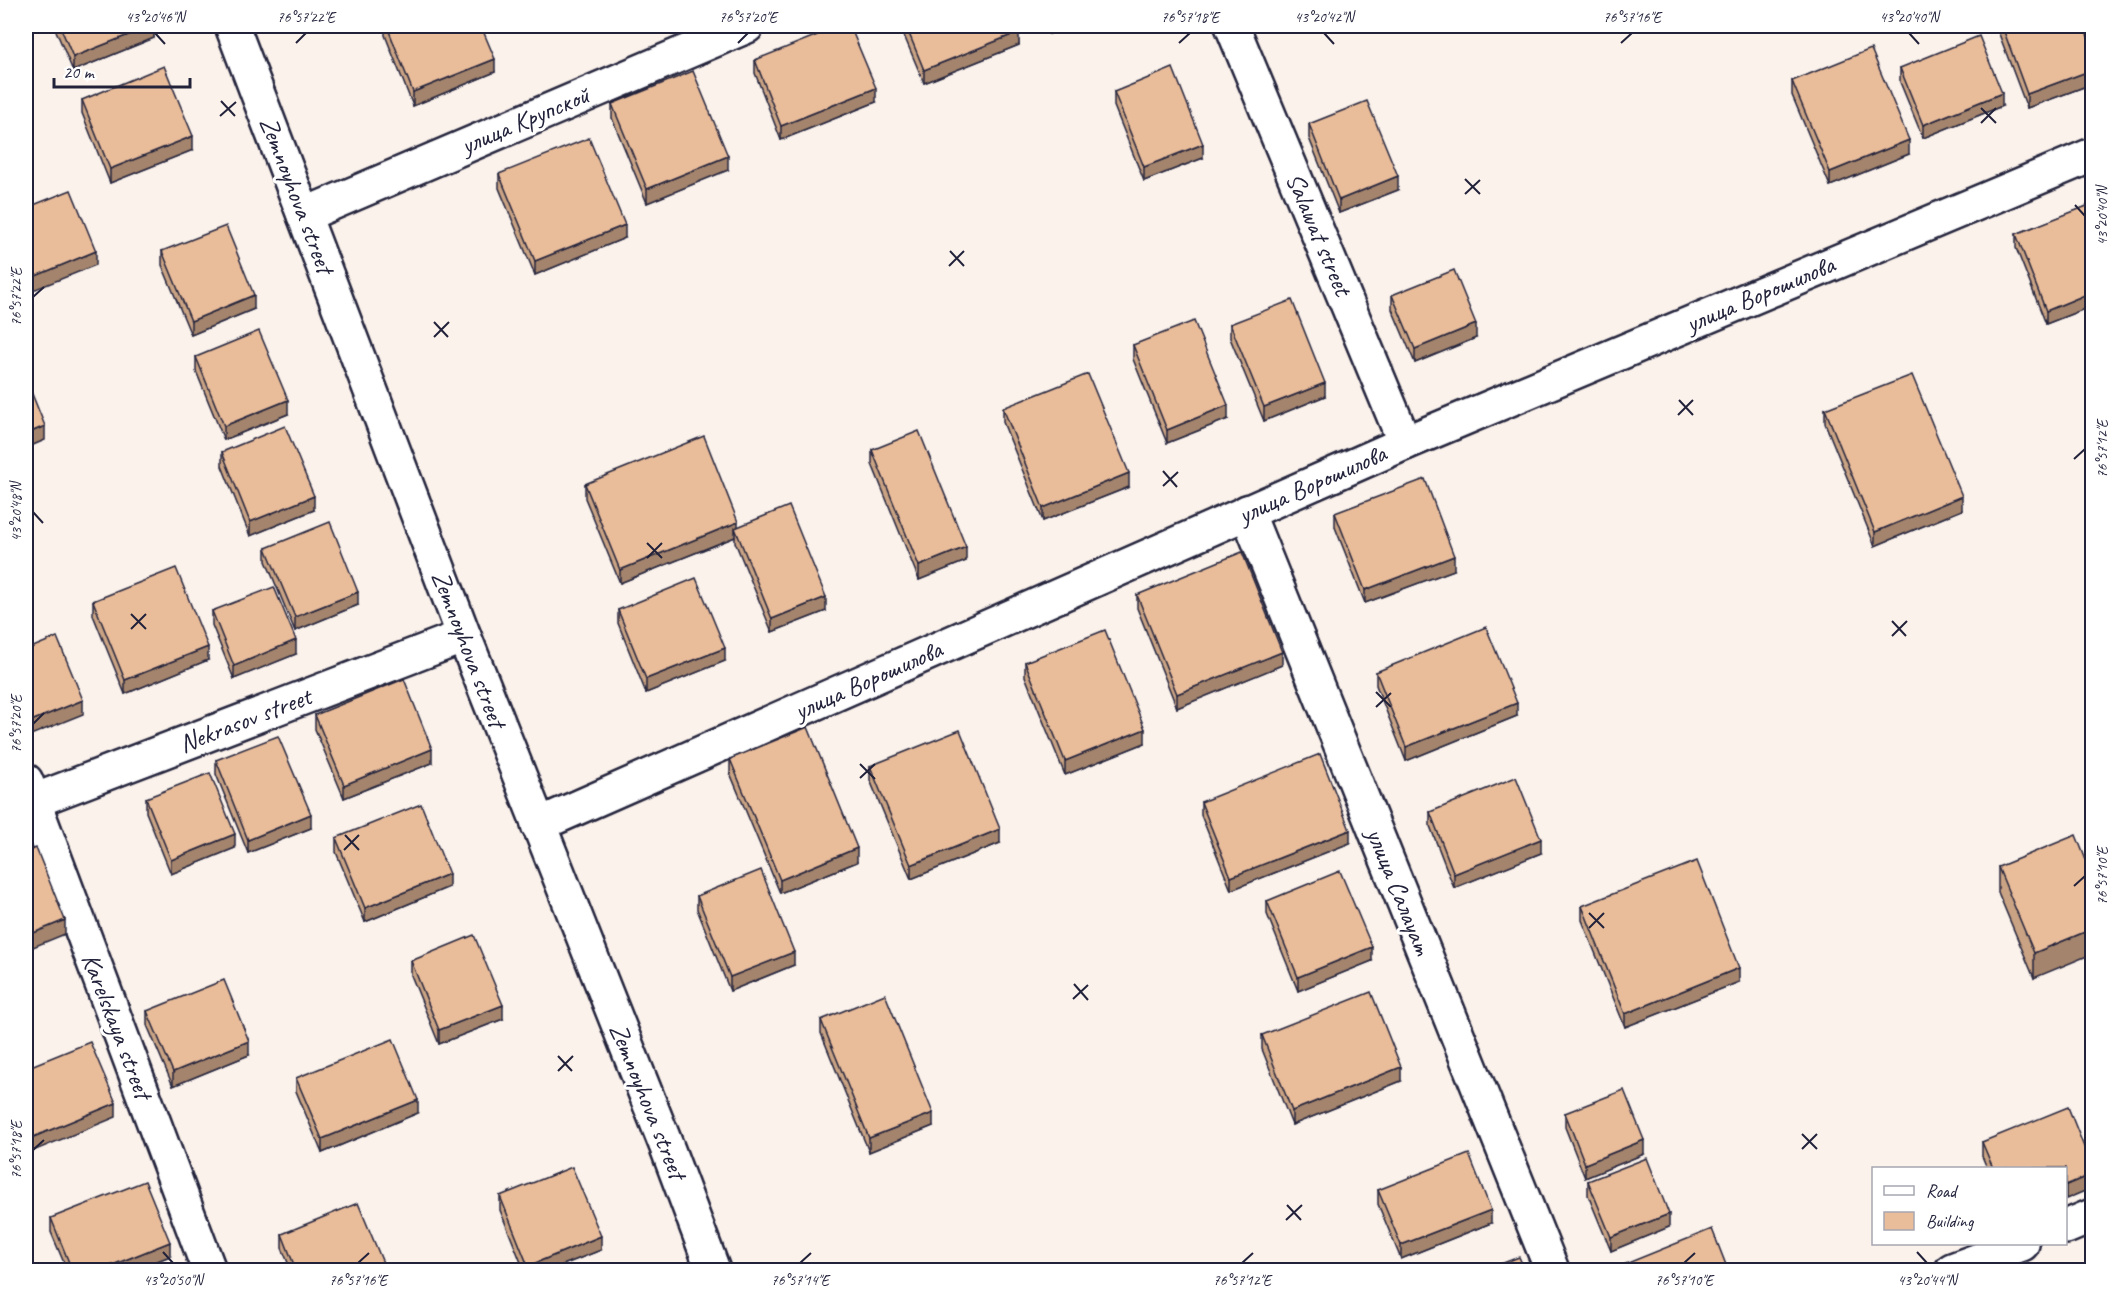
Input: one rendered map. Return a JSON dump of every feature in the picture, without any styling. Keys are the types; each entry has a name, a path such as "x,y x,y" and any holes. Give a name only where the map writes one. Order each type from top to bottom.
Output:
{"street":[{"name":"Zemnoyhova street","path":"232,26 464,636 668,1150 713,1270"},
{"name":"улица Крупской","path":"304,215 747,26"},
{"name":"Salawat street","path":"1232,26 1405,443"},
{"name":"улица Ворошилова","path":"538,825 1405,443 2092,155"},
{"name":"улица Салауат","path":"1247,513 1552,1270"},
{"name":"Nekrasov street","path":"28,796 464,636"},
{"name":"Karelskaya street","path":"28,796 209,1270"},
{"path":"2067,1227 2092,1216"},
{"path":"1952,1270 2019,1245"}],"building":[{"path":"60,26 151,26 73,57"},
{"path":"387,26 481,26 495,59 413,92"},
{"path":"840,26 850,26 876,88 781,126 755,60"},
{"path":"906,26 1017,26 1019,32 924,70"},
{"path":"2002,26 2084,26 2092,48 2092,70 2027,94"},
{"path":"1979,36 2002,93 1923,125 1900,68"},
{"path":"1871,49 1909,140 1830,172 1792,81"},
{"path":"164,66 193,136 110,169 82,100"},
{"path":"1173,68 1203,144 1144,167 1114,92"},
{"path":"693,71 728,156 647,189 612,104"},
{"path":"1367,101 1398,176 1339,200 1309,124"},
{"path":"589,138 625,225 535,261 499,174"},
{"path":"71,190 96,251 26,280 26,208"},
{"path":"2092,204 2092,292 2046,311 2016,234"},
{"path":"226,226 254,295 191,321 162,251"},
{"path":"1454,270 1476,324 1415,349 1392,295"},
{"path":"1292,300 1325,383 1264,407 1230,324"},
{"path":"1194,321 1228,405 1167,430 1133,345"},
{"path":"259,331 288,400 224,426 196,357"},
{"path":"1088,374 1129,473 1043,508 1003,408"},
{"path":"1912,375 1962,496 1875,532 1825,409"},
{"path":"26,379 45,426 26,434"},
{"path":"285,426 314,496 250,522 222,452"},
{"path":"919,431 966,547 919,566 872,450"},
{"path":"704,436 738,522 620,570 585,484"},
{"path":"1425,479 1454,556 1365,590 1335,513"},
{"path":"789,506 826,597 772,619 735,528"},
{"path":"330,522 358,592 295,617 266,548"},
{"path":"1242,552 1282,652 1177,694 1137,595"},
{"path":"176,568 208,647 125,680 93,601"},
{"path":"696,578 725,648 646,679 618,610"},
{"path":"274,587 296,640 234,666 212,611"},
{"path":"1486,627 1517,703 1406,747 1376,672"},
{"path":"1105,630 1145,729 1065,761 1025,662"},
{"path":"57,637 83,700 26,723 26,650"},
{"path":"404,679 432,749 344,785 315,715"},
{"path":"808,727 857,848 780,880 730,759"},
{"path":"960,730 1000,829 911,865 870,766"},
{"path":"278,736 311,814 248,840 216,760"},
{"path":"1320,754 1350,830 1231,877 1201,802"},
{"path":"210,773 235,834 171,860 146,798"},
{"path":"1516,777 1541,839 1454,874 1430,812"},
{"path":"421,804 449,874 365,908 336,838"},
{"path":"2076,835 2092,875 2092,929 2034,953 1998,867"},
{"path":"36,848 65,920 26,936 26,852"},
{"path":"1697,861 1739,968 1625,1014 1582,906"},
{"path":"761,870 794,952 730,977 697,896"},
{"path":"1340,871 1372,947 1298,977 1267,901"},
{"path":"474,935 503,1005 439,1030 411,961"},
{"path":"224,980 249,1041 173,1072 147,1011"},
{"path":"1371,992 1401,1067 1292,1111 1262,1035"},
{"path":"885,994 933,1113 869,1138 821,1020"},
{"path":"393,1039 418,1100 322,1139 296,1078"},
{"path":"90,1042 116,1103 26,1140 26,1068"},
{"path":"1624,1090 1644,1140 1585,1164 1565,1113"},
{"path":"2068,1107 2092,1167 2092,1174 2067,1185 2067,1167 1993,1167 1982,1142"},
{"path":"1469,1154 1491,1210 1401,1245 1378,1190"},
{"path":"1647,1158 1669,1214 1611,1237 1588,1181"},
{"path":"572,1167 601,1236 528,1266 500,1196"},
{"path":"145,1181 170,1242 100,1270 72,1270 51,1218"},
{"path":"358,1203 386,1270 296,1270 282,1234"},
{"path":"1712,1229 1728,1270 1613,1269"},
{"path":"1519,1257 1525,1270 1485,1270"},
{"path":"1382,1265 1384,1270 1370,1270"}]}
